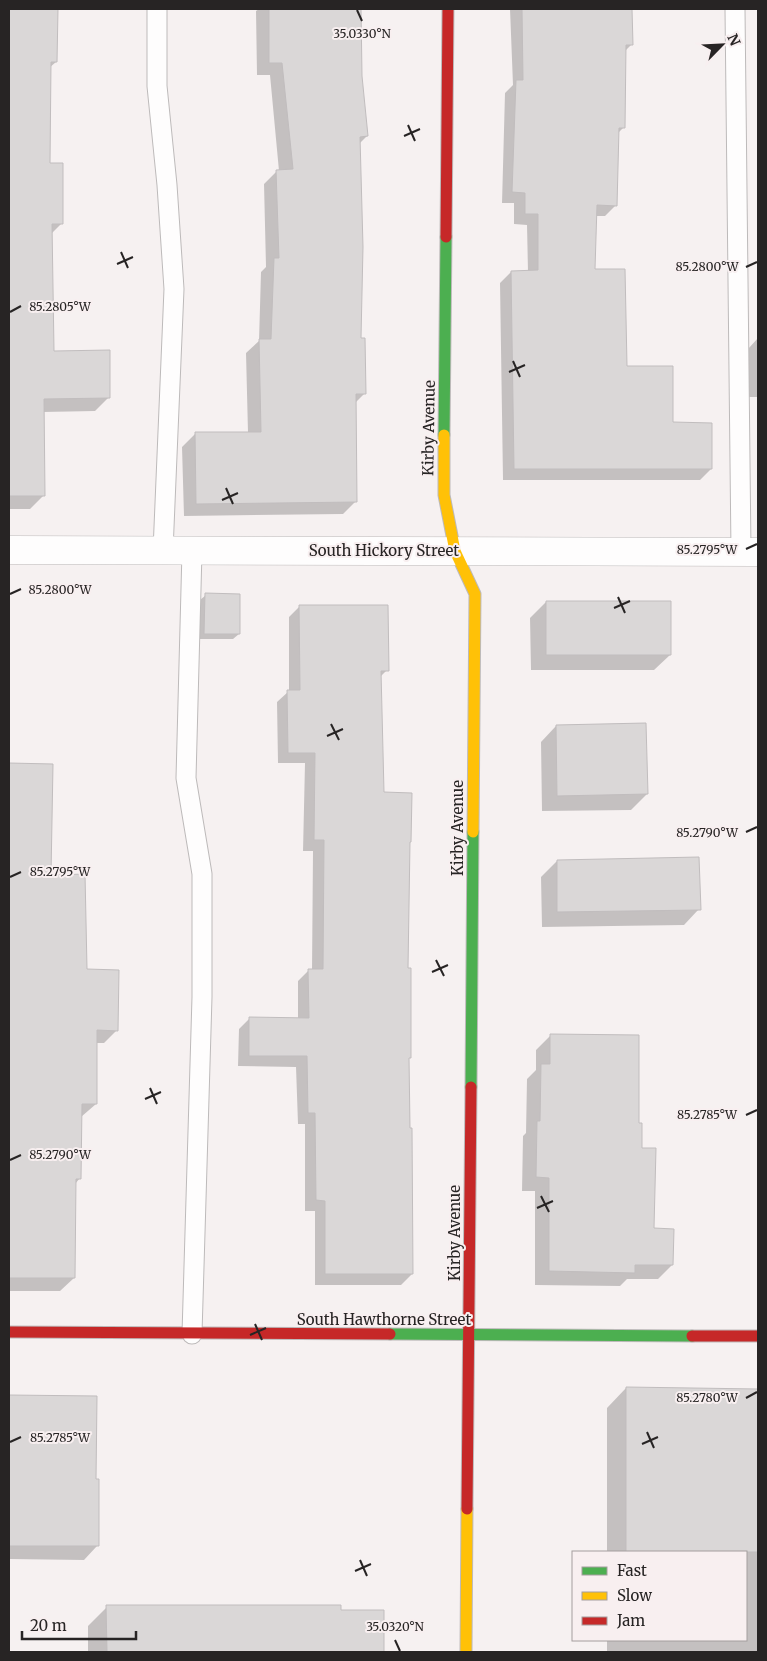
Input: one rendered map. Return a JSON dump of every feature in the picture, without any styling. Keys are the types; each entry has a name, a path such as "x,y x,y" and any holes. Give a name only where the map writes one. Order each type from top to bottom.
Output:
{"street":[{"name":"Kirby Avenue","path":"448,9 444,495 455,551 475,594 466,1652"},
{"name":"South Hickory Street","path":"9,550 749,552"},
{"name":"South Hawthorne Street","path":"9,1332 758,1336"}],"lane":[{"path":"158,9 157,86 167,185 174,289 163,551"},
{"path":"736,9 749,552"},
{"path":"192,551 186,778 202,874 202,997 192,1334"}],"building":[{"path":"9,9 58,9 57,62 51,62 50,163 63,163 63,224 52,224 54,351 110,350 110,398 44,399 45,496 9,496"},
{"path":"269,9 361,9 362,76 368,136 360,137 363,247 361,338 365,338 366,394 356,394 357,502 196,504 195,432 261,432 259,339 271,339 274,258 279,258 276,170 293,169 282,63 269,63"},
{"path":"522,9 632,9 633,45 626,45 625,128 619,128 617,206 597,205 595,269 625,269 627,366 673,366 673,422 712,423 712,469 514,469 511,271 538,270 538,214 525,214 525,193 512,192 516,80 523,80"},
{"path":"205,593 240,594 240,634 204,634"},
{"path":"546,601 671,601 671,655 546,655"},
{"path":"299,605 388,605 389,671 381,671 384,792 412,793 408,968 411,968 411,1058 409,1058 410,1128 412,1128 413,1274 325,1274 325,1201 316,1200 315,1113 308,1113 307,1056 249,1056 249,1017 309,1018 308,969 323,969 324,840 314,840 315,753 288,753 287,690 300,690"},
{"path":"646,723 648,794 557,796 556,725"},
{"path":"9,763 53,764 51,875 85,874 87,969 119,970 118,1031 97,1030 97,1104 82,1104 81,1179 76,1179 75,1278 9,1278"},
{"path":"699,857 701,910 557,912 557,860"},
{"path":"550,1034 639,1035 639,1123 642,1123 642,1148 656,1148 654,1228 674,1229 673,1265 635,1265 635,1273 549,1271 549,1178 536,1177 537,1121 540,1121 541,1064 550,1064"},
{"path":"626,1387 758,1389 758,1552 626,1551"},
{"path":"9,1395 97,1396 96,1479 99,1479 99,1546 9,1546"},
{"path":"106,1605 341,1605 341,1610 384,1610 384,1652 107,1652"}],"traffic: fast":[{"path":"444,435 446,237"},
{"path":"471,1087 473,832"},
{"path":"390,1334 692,1336"}],"traffic: slow":[{"path":"444,435 444,495 455,551 475,594 473,832"},
{"path":"466,1652 467,1509"}],"traffic: jam":[{"path":"446,237 448,9"},
{"path":"467,1509 471,1087"},
{"path":"9,1332 390,1334"},
{"path":"692,1336 758,1336"}]}
